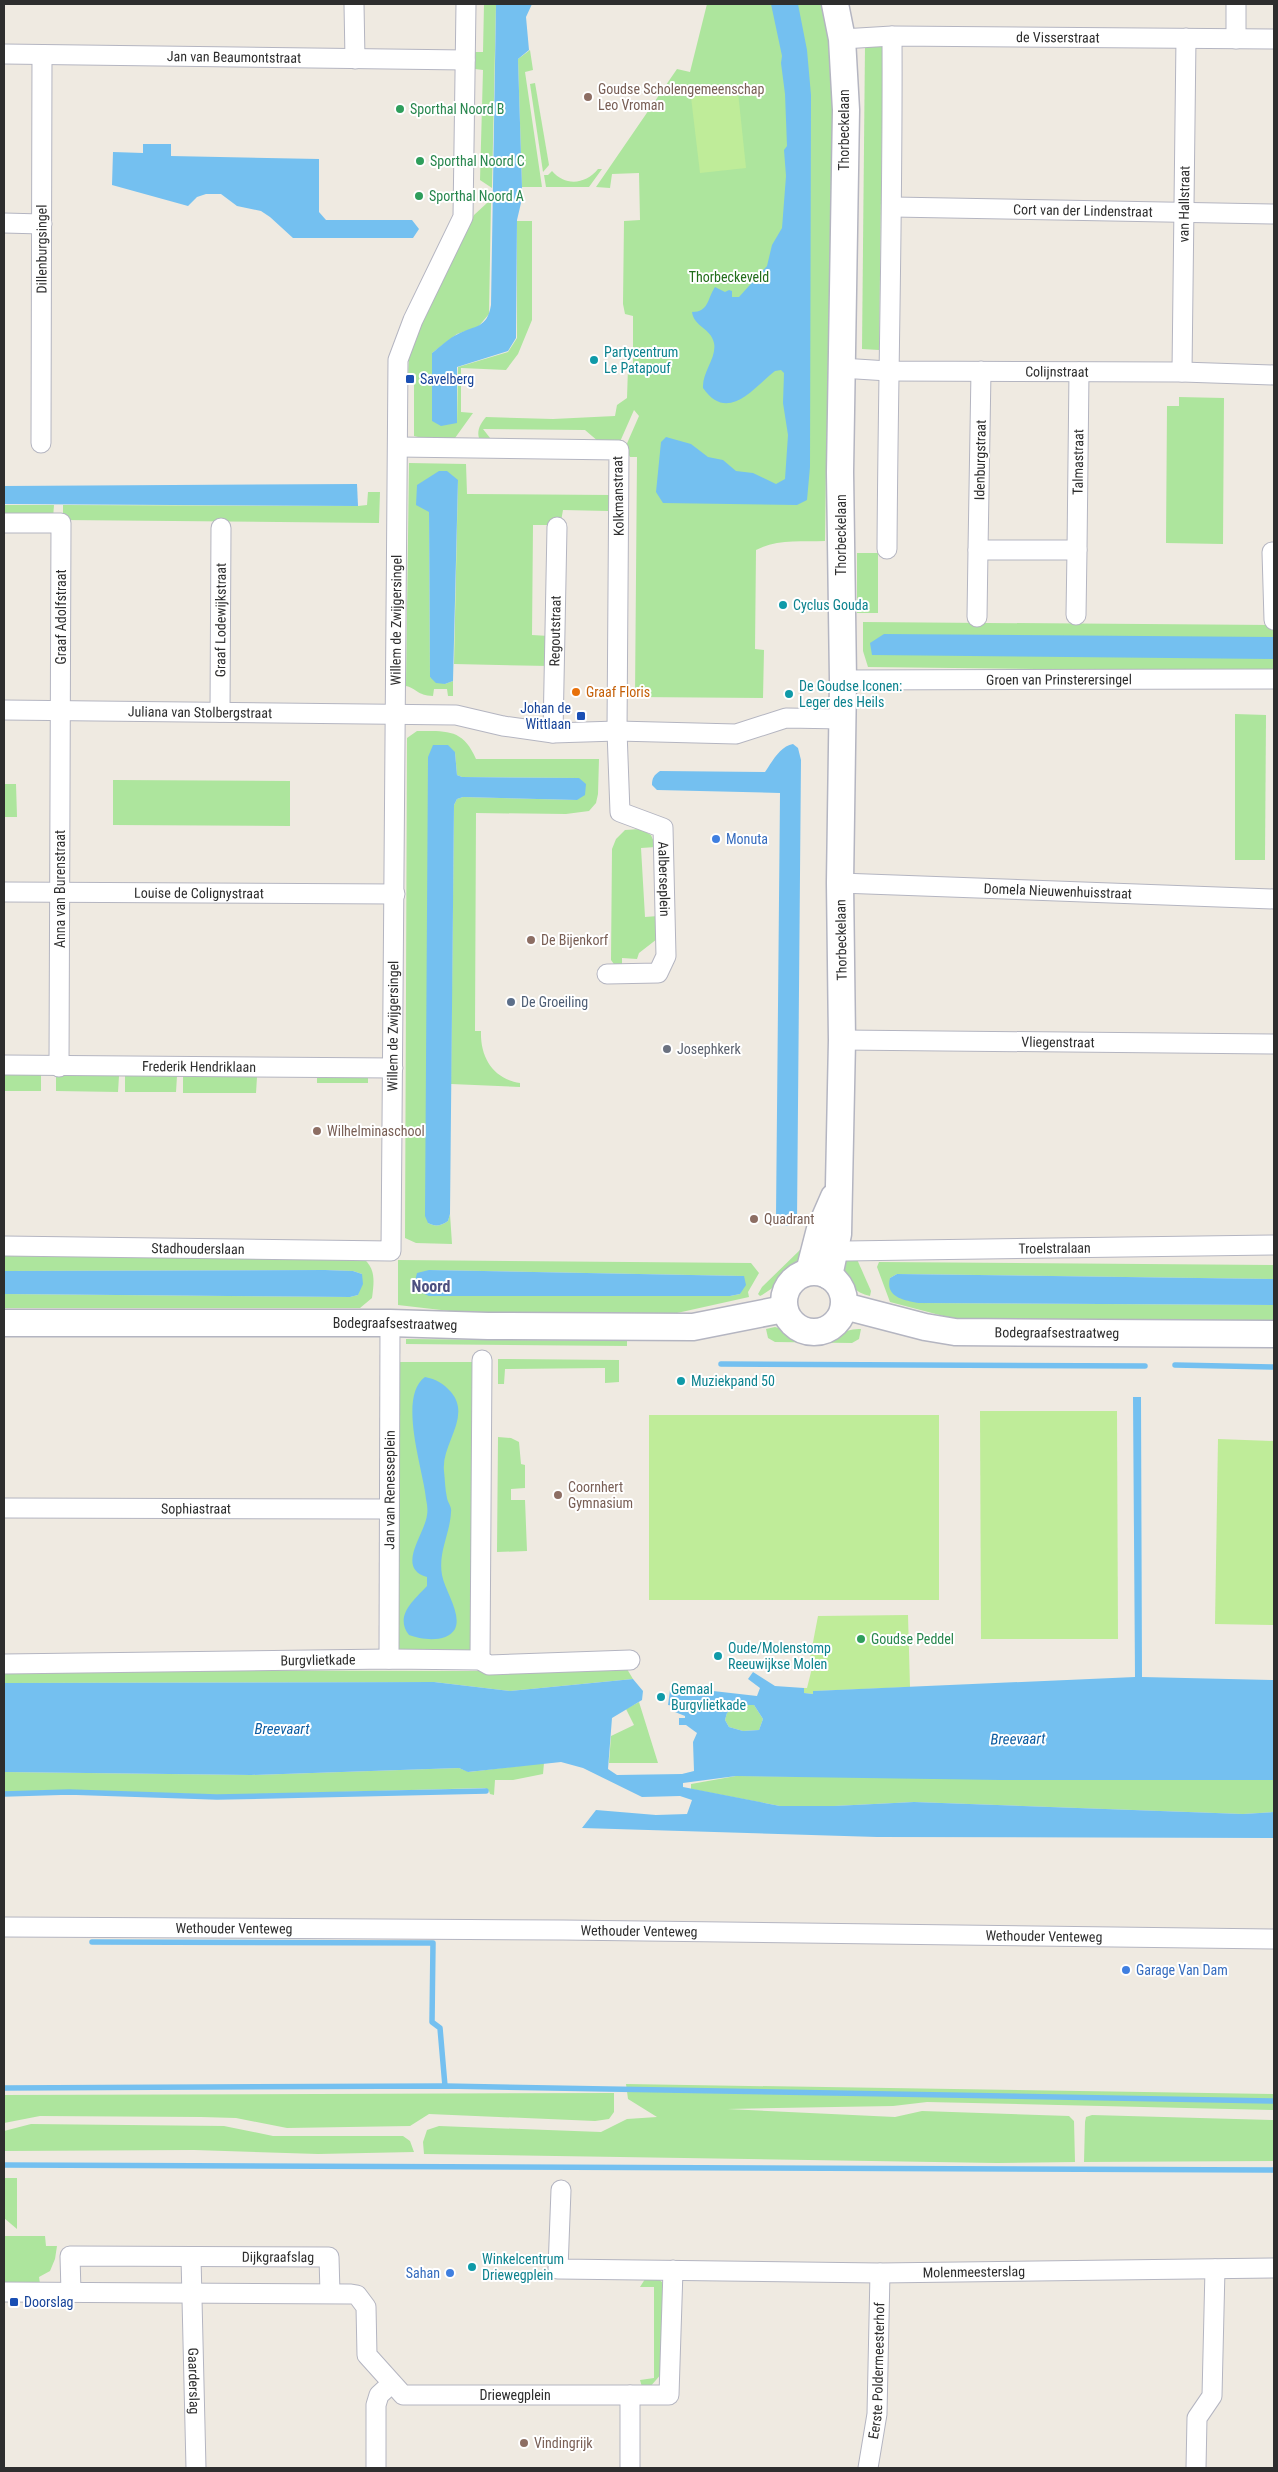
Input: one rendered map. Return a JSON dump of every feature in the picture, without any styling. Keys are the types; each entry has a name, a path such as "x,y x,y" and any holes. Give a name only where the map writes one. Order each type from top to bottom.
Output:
{"main road":[{"name":"Thorbeckelaan","path":"819,1274 834,1248 838,1234 842,1040 840,883 843,719 841,368 846,110 842,39 835,4"},
{"name":"Thorbeckelaan","path":"819,1274 820,1229 838,1188"},
{"path":"819,1274 840,1286 844,1306 836,1323 824,1331 815,1332 797,1328 788,1318 784,1309 784,1298 787,1287 799,1276 819,1274"},
{"name":"Bodegraafsestraatweg","path":"844,1306 925,1327 955,1332 1274,1334"},
{"name":"Bodegraafsestraatweg","path":"4,1323 390,1323 692,1327 784,1309"}],"street":[{"path":"354,4 355,60"},
{"name":"Willem de Zwijgersingel","path":"391,1251 397,714 398,360 413,320 462,217 466,4"},
{"path":"1236,4 1236,39"},
{"path":"887,549 888,371 893,207 892,36"},
{"name":"de Visserstraat","path":"842,39 892,36 1274,39"},
{"name":"van Hallstraat","path":"1182,372 1186,38"},
{"name":"Jan van Beaumontstraat","path":"4,54 465,60"},
{"name":"Dillenburgsingel","path":"41,443 42,55"},
{"name":"Cort van der Lindenstraat","path":"893,207 1274,214"},
{"path":"4,223 42,224"},
{"name":"Colijnstraat","path":"841,368 888,371 1182,372 1274,375"},
{"name":"Idenburgstraat","path":"977,617 981,371"},
{"name":"Talmastraat","path":"1076,615 1078,372"},
{"name":"Kolkmanstraat","path":"398,447 619,450 617,731"},
{"name":"Graaf Adolfstraat","path":"4,523 61,523 61,711"},
{"name":"Regoutstraat","path":"553,733 556,527"},
{"name":"Graaf Lodewijkstraat","path":"220,712 221,528"},
{"path":"978,550 1077,550"},
{"path":"1274,552 1272,552 1274,620"},
{"name":"Groen van Prinsterersingel","path":"843,680 1274,678"},
{"name":"Juliana van Stolbergstraat","path":"4,710 397,714"},
{"name":"Anna van Burenstraat","path":"59,1067 61,711"},
{"path":"397,714 456,715 503,726 553,733 617,731 736,734 786,718 843,719"},
{"name":"Aalberseplein","path":"606,974 658,973 666,956 663,828 620,812 617,731"},
{"name":"Domela Nieuwenhuisstraat","path":"840,883 1274,899"},
{"name":"Louise de Colignystraat","path":"4,892 395,894"},
{"name":"Vliegenstraat","path":"842,1040 1274,1044"},
{"name":"Frederik Hendriklaan","path":"4,1066 393,1068"},
{"name":"Troelstralaan","path":"834,1248 846,1251 1274,1245"},
{"name":"Stadhouderslaan","path":"4,1246 391,1251"},
{"name":"Jan van Renesseplein","path":"389,1659 390,1323"},
{"path":"480,1660 482,1360"},
{"name":"Sophiastraat","path":"4,1508 388,1509"},
{"name":"Burgvlietkade","path":"4,1664 389,1659 480,1660 489,1665 630,1660"},
{"name":"Wethouder Venteweg","path":"4,1927 553,1930 1274,1939"},
{"name":"Molenmeesterslag","path":"561,2190 567,2270 880,2273 1274,2268"},
{"name":"Dijkgraafslag","path":"71,2292 70,2256 191,2256 329,2257 330,2293"},
{"path":"190,2292 191,2256"},
{"path":"1196,2468 1197,2418 1212,2396 1215,2269"},
{"path":"630,2468 630,2403 669,2395 673,2270"},
{"name":"Eerste Poldermeesterhof","path":"868,2468 877,2414 880,2273"},
{"path":"4,2292 330,2293 356,2295 366,2307 367,2355 390,2384 379,2395 376,2405 376,2468"},
{"name":"Gaarderslag","path":"190,2292 196,2468"},
{"name":"Driewegplein","path":"390,2384 403,2396 630,2403"}],"green space":[{"path":"484,4 496,4 492,188 480,180 483,70 475,69 475,52 483,52"},
{"name":"Thorbeckeveld","path":"707,4 824,4 834,92 831,468 826,467 825,541 798,541 772,544 756,550 755,649 764,650 763,698 635,697 637,457 630,457 625,448 639,416 634,410 619,444 599,442 585,430 483,429 494,443 481,442 478,432 486,417 553,419 615,416 617,405 627,398 628,368 633,363 633,316 625,314 623,304 624,221 640,220 639,173 612,174 610,188 596,187 677,69 690,72"},
{"path":"865,46 883,46 879,350 862,349"},
{"path":"530,50 533,70 525,72 542,187 522,187 518,59"},
{"path":"535,83 549,165 543,172 530,84"},
{"path":"738,92 746,168 700,173 691,97"},
{"path":"598,169 602,169 589,187 546,187 544,175 548,175 552,171 563,179 575,182 587,178"},
{"path":"491,202 489,314 478,327 457,334 432,353 432,421 457,423 458,367 508,352 517,338 517,221 532,221 532,320 518,354 506,370 461,368 461,412 473,413 455,438 422,438 414,436 414,379 408,377 409,356 421,324 474,215 487,203"},
{"path":"1179,397 1224,398 1223,544 1166,543 1167,406 1179,406"},
{"path":"409,463 466,464 467,494 611,495 608,511 563,510 561,521 551,520 550,525 533,525 532,635 549,636 550,666 454,664 458,480 429,512 430,677 445,684 453,681 453,696 448,696 447,689 434,689 433,696 420,693 406,686"},
{"path":"368,492 380,492 379,523 63,520 63,505 358,506 367,505"},
{"path":"4,505 54,505 53,519 4,519"},
{"path":"857,553 878,553 878,613 857,613"},
{"path":"863,622 1274,625 1274,672 868,667 863,651"},
{"path":"1235,714 1266,715 1265,860 1235,860"},
{"path":"417,731 446,732 460,737 466,742 476,759 599,759 598,794 596,803 589,811 566,814 476,813 475,1031 481,1031 483,1050 490,1065 502,1077 520,1083 520,1087 451,1084 454,805 457,799 463,797 577,800 579,778 462,777 457,775 455,752 428,757 428,1223 443,1224 448,1221 450,1214 452,1244 416,1243 405,1238 407,738"},
{"path":"113,780 290,781 290,826 113,825"},
{"path":"4,784 16,784 17,817 4,817"},
{"path":"640,829 651,835 656,847 641,848 645,917 658,916 657,939 639,953 637,959 622,958 622,967 616,967 611,960 612,849 616,839 625,830"},
{"path":"4,1074 41,1074 41,1091 4,1091"},
{"path":"56,1075 119,1076 118,1092 56,1091"},
{"path":"125,1076 177,1076 176,1092 125,1092"},
{"path":"183,1076 257,1077 256,1093 183,1093"},
{"path":"317,1078 368,1078 368,1083 317,1083"},
{"path":"803,1247 803,1260 777,1284 760,1296 758,1294 762,1287"},
{"path":"4,1255 364,1259 371,1267 373,1277 372,1298 360,1308 4,1308 4,1294 350,1297 358,1295 362,1274 353,1271 325,1270 4,1271"},
{"path":"842,1257 856,1257 871,1291 870,1296 852,1287 844,1271"},
{"path":"398,1260 751,1263 759,1273 748,1292 749,1297 668,1315 484,1315 398,1305","holes":["429,1270 744,1276 740,1294 730,1296 429,1296"]},
{"path":"879,1262 1274,1265 1274,1279 897,1274 890,1278 918,1303 1274,1305 1274,1321 975,1321 951,1318 890,1302 877,1267"},
{"path":"775,1327 811,1341 827,1339 849,1330 861,1329 859,1339 852,1343 775,1342 768,1338 766,1329"},
{"path":"406,1339 627,1341 627,1346 406,1344"},
{"path":"498,1359 619,1360 619,1382 605,1383 605,1368 505,1369 504,1384 498,1384"},
{"path":"397,1362 472,1362 471,1650 399,1650"},
{"path":"980,1411 1117,1411 1118,1639 981,1639"},
{"path":"649,1415 939,1415 939,1600 649,1600"},
{"path":"498,1437 511,1438 519,1442 521,1464 525,1465 525,1488 511,1489 511,1500 525,1500 527,1551 497,1552"},
{"path":"1218,1439 1274,1441 1274,1625 1215,1624"},
{"name":"Goudse Peddel","path":"908,1615 910,1687 814,1691 813,1694 804,1693 813,1664 809,1663 818,1616"},
{"path":"627,1669 633,1679 510,1691 434,1682 4,1683 4,1670 466,1671"},
{"path":"639,1702 658,1763 609,1763 611,1736 634,1725 626,1709"},
{"path":"740,1704 754,1705 763,1719 759,1730 743,1731 729,1727 725,1720 727,1713"},
{"path":"544,1763 543,1774 513,1780 495,1780 494,1795 490,1794 485,1788 221,1795 69,1790 4,1792 4,1772 251,1775 459,1768 469,1772"},
{"path":"736,1776 1274,1780 1274,1812 1243,1814 914,1802 834,1806 780,1806 691,1789 691,1784"},
{"path":"626,2084 1274,2094 1274,2110 927,2102 893,2106 727,2109 895,2117 922,2111 1069,2116 1074,2121 1075,2162 997,2163 424,2154 423,2142 427,2130 439,2126 601,2132 627,2119 657,2117 628,2099"},
{"path":"614,2093 614,2112 609,2119 595,2121 429,2114 410,2126 287,2128 236,2118 201,2117 40,2116 4,2123 4,2095"},
{"path":"1092,2115 1274,2120 1274,2161 1084,2162 1085,2122 1086,2117"},
{"path":"31,2124 224,2126 273,2136 403,2136 410,2141 414,2152 318,2154 194,2150 4,2151 4,2131"},
{"path":"4,2178 17,2178 17,2229 4,2218"},
{"path":"4,2236 45,2236 46,2246 57,2246 55,2259 50,2271 39,2277 40,2284 4,2282"},
{"path":"647,2276 656,2277 662,2282 663,2288 663,2372 649,2388 642,2387 640,2380 654,2378 654,2287 640,2287"}],"water":[{"path":"496,4 532,4 526,17 529,50 518,59 522,187 517,220 516,338 508,351 457,367 457,423 441,426 432,421 432,353 448,340 483,322 487,318 491,305"},
{"path":"771,4 798,4 807,50 811,95 810,467 807,500 797,505 663,503 656,492 661,442 666,437 691,444 708,457 723,460 736,471 753,473 776,484 785,479 788,435 783,403 784,373 781,370 775,371 750,393 731,403 722,403 712,398 703,388 703,382 713,354 714,343 710,334 693,317 692,312 702,310 705,307 715,287 725,292 732,291 732,297 739,297 767,266 772,245 782,228 786,176 784,150 787,146 785,94 781,63 782,56"},
{"path":"143,144 171,144 171,156 319,159 319,212 326,220 412,220 419,229 413,238 293,238 261,211 237,206 221,194 206,194 197,197 188,206 112,185 113,152 143,153"},
{"path":"439,471 447,471 458,480 453,681 445,684 436,683 430,677 429,512 416,505 417,485"},
{"path":"357,484 358,506 4,504 4,486"},
{"path":"884,634 1274,637 1274,659 872,655 870,643"},
{"path":"793,744 798,748 801,760 797,1221 786,1226 778,1225 776,1217 780,793 657,790 652,785 652,780 660,771 765,772 780,751"},
{"path":"433,745 448,745 455,752 457,775 462,777 579,778 586,784 585,795 577,800 463,797 457,799 454,805 450,1214 448,1221 440,1225 428,1223 425,1216 428,757"},
{"path":"429,1270 744,1276 746,1285 740,1294 730,1296 429,1296 413,1289 417,1273"},
{"path":"4,1271 353,1271 362,1274 363,1284 358,1295 350,1297 4,1294"},
{"path":"897,1274 1273,1279 1274,1305 918,1303 901,1299 890,1290 890,1278"},
{"path":"425,1377 443,1384 451,1392 457,1401 458,1411 457,1421 444,1461 446,1491 451,1510 441,1567 442,1575 455,1610 457,1623 455,1629 446,1637 434,1639 409,1635 404,1621 407,1609 427,1586 427,1577 418,1573 413,1566 412,1558 427,1513 412,1417 413,1401 417,1387"},
{"name":"Breevaart","path":"1133,1397 1141,1397 1142,1677 1274,1680 1274,1780 1000,1780 736,1776 683,1783 683,1787 780,1806 834,1806 914,1802 1243,1814 1274,1812 1274,1838 877,1837 582,1828 596,1810 656,1815 687,1814 692,1800 680,1796 642,1797 583,1768 561,1762 468,1772 459,1768 251,1775 4,1772 4,1683 434,1682 510,1691 633,1679 643,1691 642,1700 612,1718 608,1769 617,1775 682,1774 694,1771 693,1742 697,1733 686,1725 679,1725 679,1718 685,1718 685,1716 675,1712 675,1706 668,1705 670,1690 677,1691 678,1687 757,1696 760,1688 748,1679 753,1672 775,1686 804,1688 804,1693 813,1694 813,1691 1135,1677","holes":["740,1705 754,1705 763,1719 759,1730 743,1731 729,1727 725,1720 727,1713"]}],"waterway":[{"path":"721,1364 1145,1366"},
{"path":"1175,1365 1274,1367"},
{"path":"4,1794 69,1792 217,1797 486,1791"},
{"path":"92,1942 433,1943 432,2022 440,2028 445,2086"},
{"path":"4,2088 445,2086 1274,2101"},
{"path":"4,2165 1274,2170"}],"place":[{"name":"Goudse Scholengemeenschap Leo Vroman","path":"588,97"},
{"name":"Sporthal Noord B","path":"400,109"},
{"name":"Sporthal Noord C","path":"420,161"},
{"name":"Sporthal Noord A","path":"419,196"},
{"name":"Partycentrum Le Patapouf","path":"594,360"},
{"name":"Savelberg","path":"410,379"},
{"name":"Cyclus Gouda","path":"783,605"},
{"name":"Graaf Floris","path":"576,692"},
{"name":"De Goudse Iconen: Leger des Heils","path":"789,694"},
{"name":"Johan de Wittlaan","path":"581,716"},
{"name":"Monuta","path":"716,839"},
{"name":"De Bijenkorf","path":"531,940"},
{"name":"De Groeiling","path":"511,1002"},
{"name":"Josephkerk","path":"667,1049"},
{"name":"Wilhelminaschool","path":"317,1131"},
{"name":"Quadrant","path":"754,1219"},
{"name":"Muziekpand 50","path":"681,1381"},
{"name":"Coornhert Gymnasium","path":"558,1495"},
{"name":"Goudse Peddel","path":"861,1639"},
{"name":"Oude/Molenstomp Reeuwijkse Molen","path":"718,1656"},
{"name":"Gemaal Burgvlietkade","path":"661,1697"},
{"name":"Garage Van Dam","path":"1126,1970"},
{"name":"Winkelcentrum Driewegplein","path":"472,2267"},
{"name":"Sahan","path":"450,2273"},
{"name":"Doorslag","path":"14,2302"},
{"name":"Vindingrijk","path":"524,2443"}],"district":[{"name":"Noord","path":"431,1286"}]}
